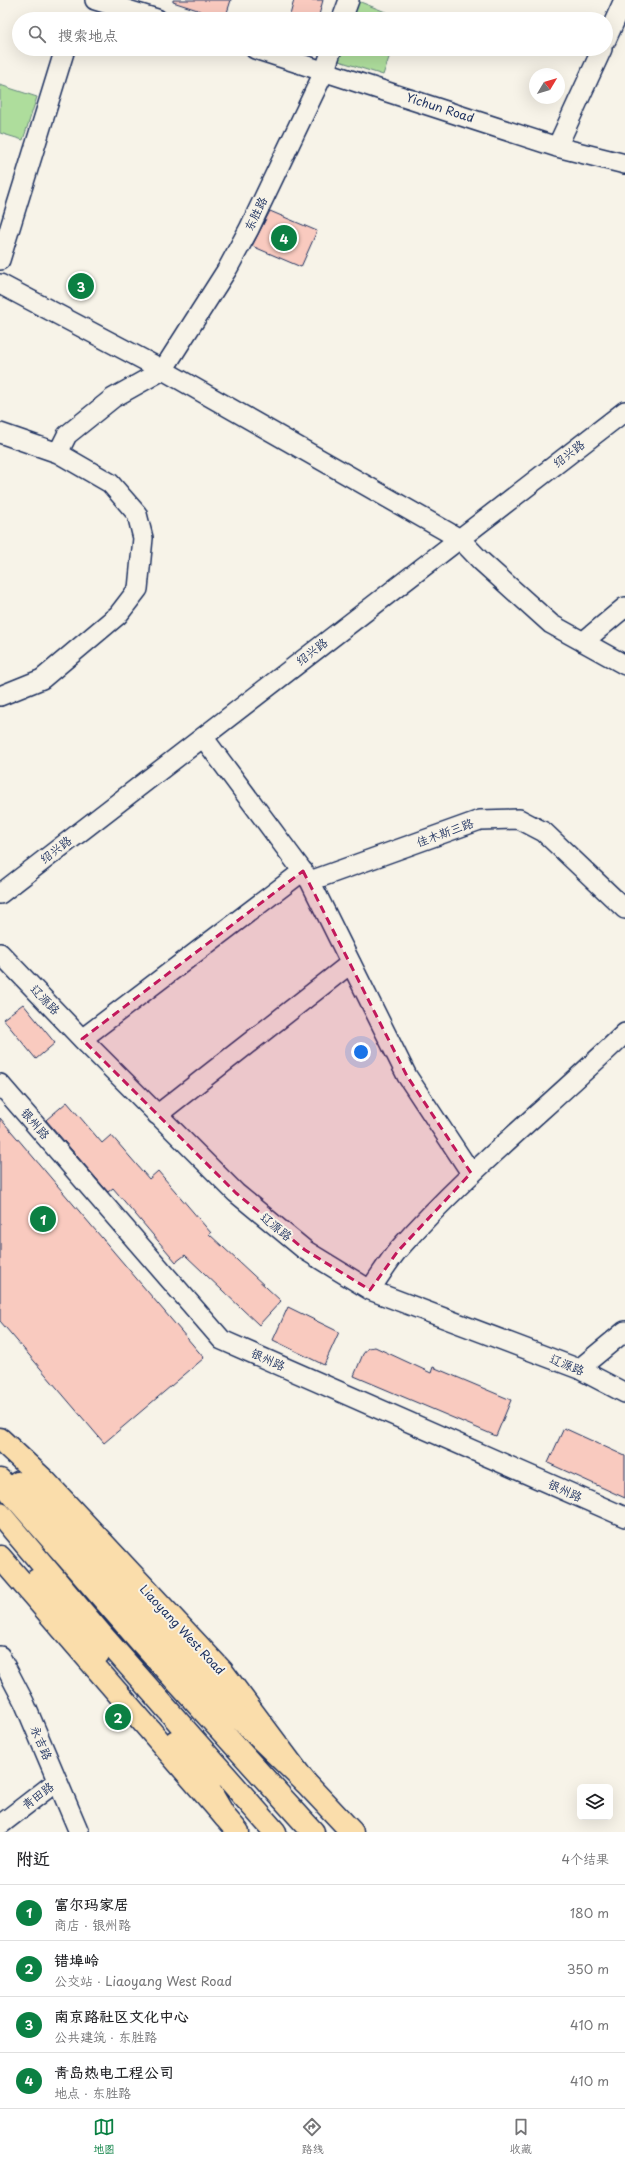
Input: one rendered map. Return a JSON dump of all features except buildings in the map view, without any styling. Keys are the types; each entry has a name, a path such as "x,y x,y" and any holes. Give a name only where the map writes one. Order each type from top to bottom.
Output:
{"main road":[{"name":"Liaoyang West Road","path":"0,1439 45,1481 222,1671 305,1782 352,1832"},
{"path":"0,1466 48,1510 232,1711 305,1782"},
{"path":"0,1480 141,1642 313,1832"},
{"path":"0,1514 111,1646 275,1832"},
{"path":"0,1530 63,1614 190,1757 232,1825"},
{"path":"0,1557 232,1825"}],"street":[{"path":"95,0 134,12"},
{"path":"345,12 349,0"},
{"path":"613,24 624,0"},
{"path":"0,260 63,56"},
{"name":"Yichun Road","path":"278,56 558,147 625,164"},
{"name":"东胜路","path":"163,370 228,268 249,229 325,70 330,56"},
{"path":"558,147 599,56"},
{"path":"0,284 163,370 460,539 481,561 551,624 625,665"},
{"path":"58,453 66,435 113,398 163,370"},
{"name":"绍兴路","path":"0,894 625,411"},
{"path":"0,433 58,453 110,483 137,514 142,538 138,589 118,615 42,679 0,696"},
{"path":"582,642 625,607"},
{"path":"203,737 306,876 407,1076 471,1173"},
{"name":"佳木斯三路","path":"82,1039 306,876 480,820 519,819 544,832 625,908"},
{"name":"辽源路","path":"0,953 157,1115 247,1203 305,1250 370,1290 579,1368 625,1393"},
{"path":"157,1115 351,963"},
{"path":"370,1290 398,1251 471,1173 587,1070 625,1033"},
{"name":"银州路","path":"0,1084 222,1340 625,1517"},
{"path":"579,1368 625,1331"},
{"name":"永吉路","path":"0,1656 24,1702 79,1832"},
{"name":"青田路","path":"0,1825 57,1781"}],"highlighted area":[{"path":"303,871 407,1076 471,1173 398,1251 370,1290 305,1250 236,1193 82,1039"}],"green space":[{"path":"358,1 386,12 354,12"},
{"path":"340,56 390,56 383,75 339,61"},
{"path":"0,85 37,97 23,140 0,133"}],"place":[{"name":"青岛热电工程公司","path":"284,238"},
{"name":"南京路社区文化中心","path":"81,286"},
{"name":"富尔玛家居","path":"43,1219"},
{"name":"错埠岭","path":"118,1717"}]}
